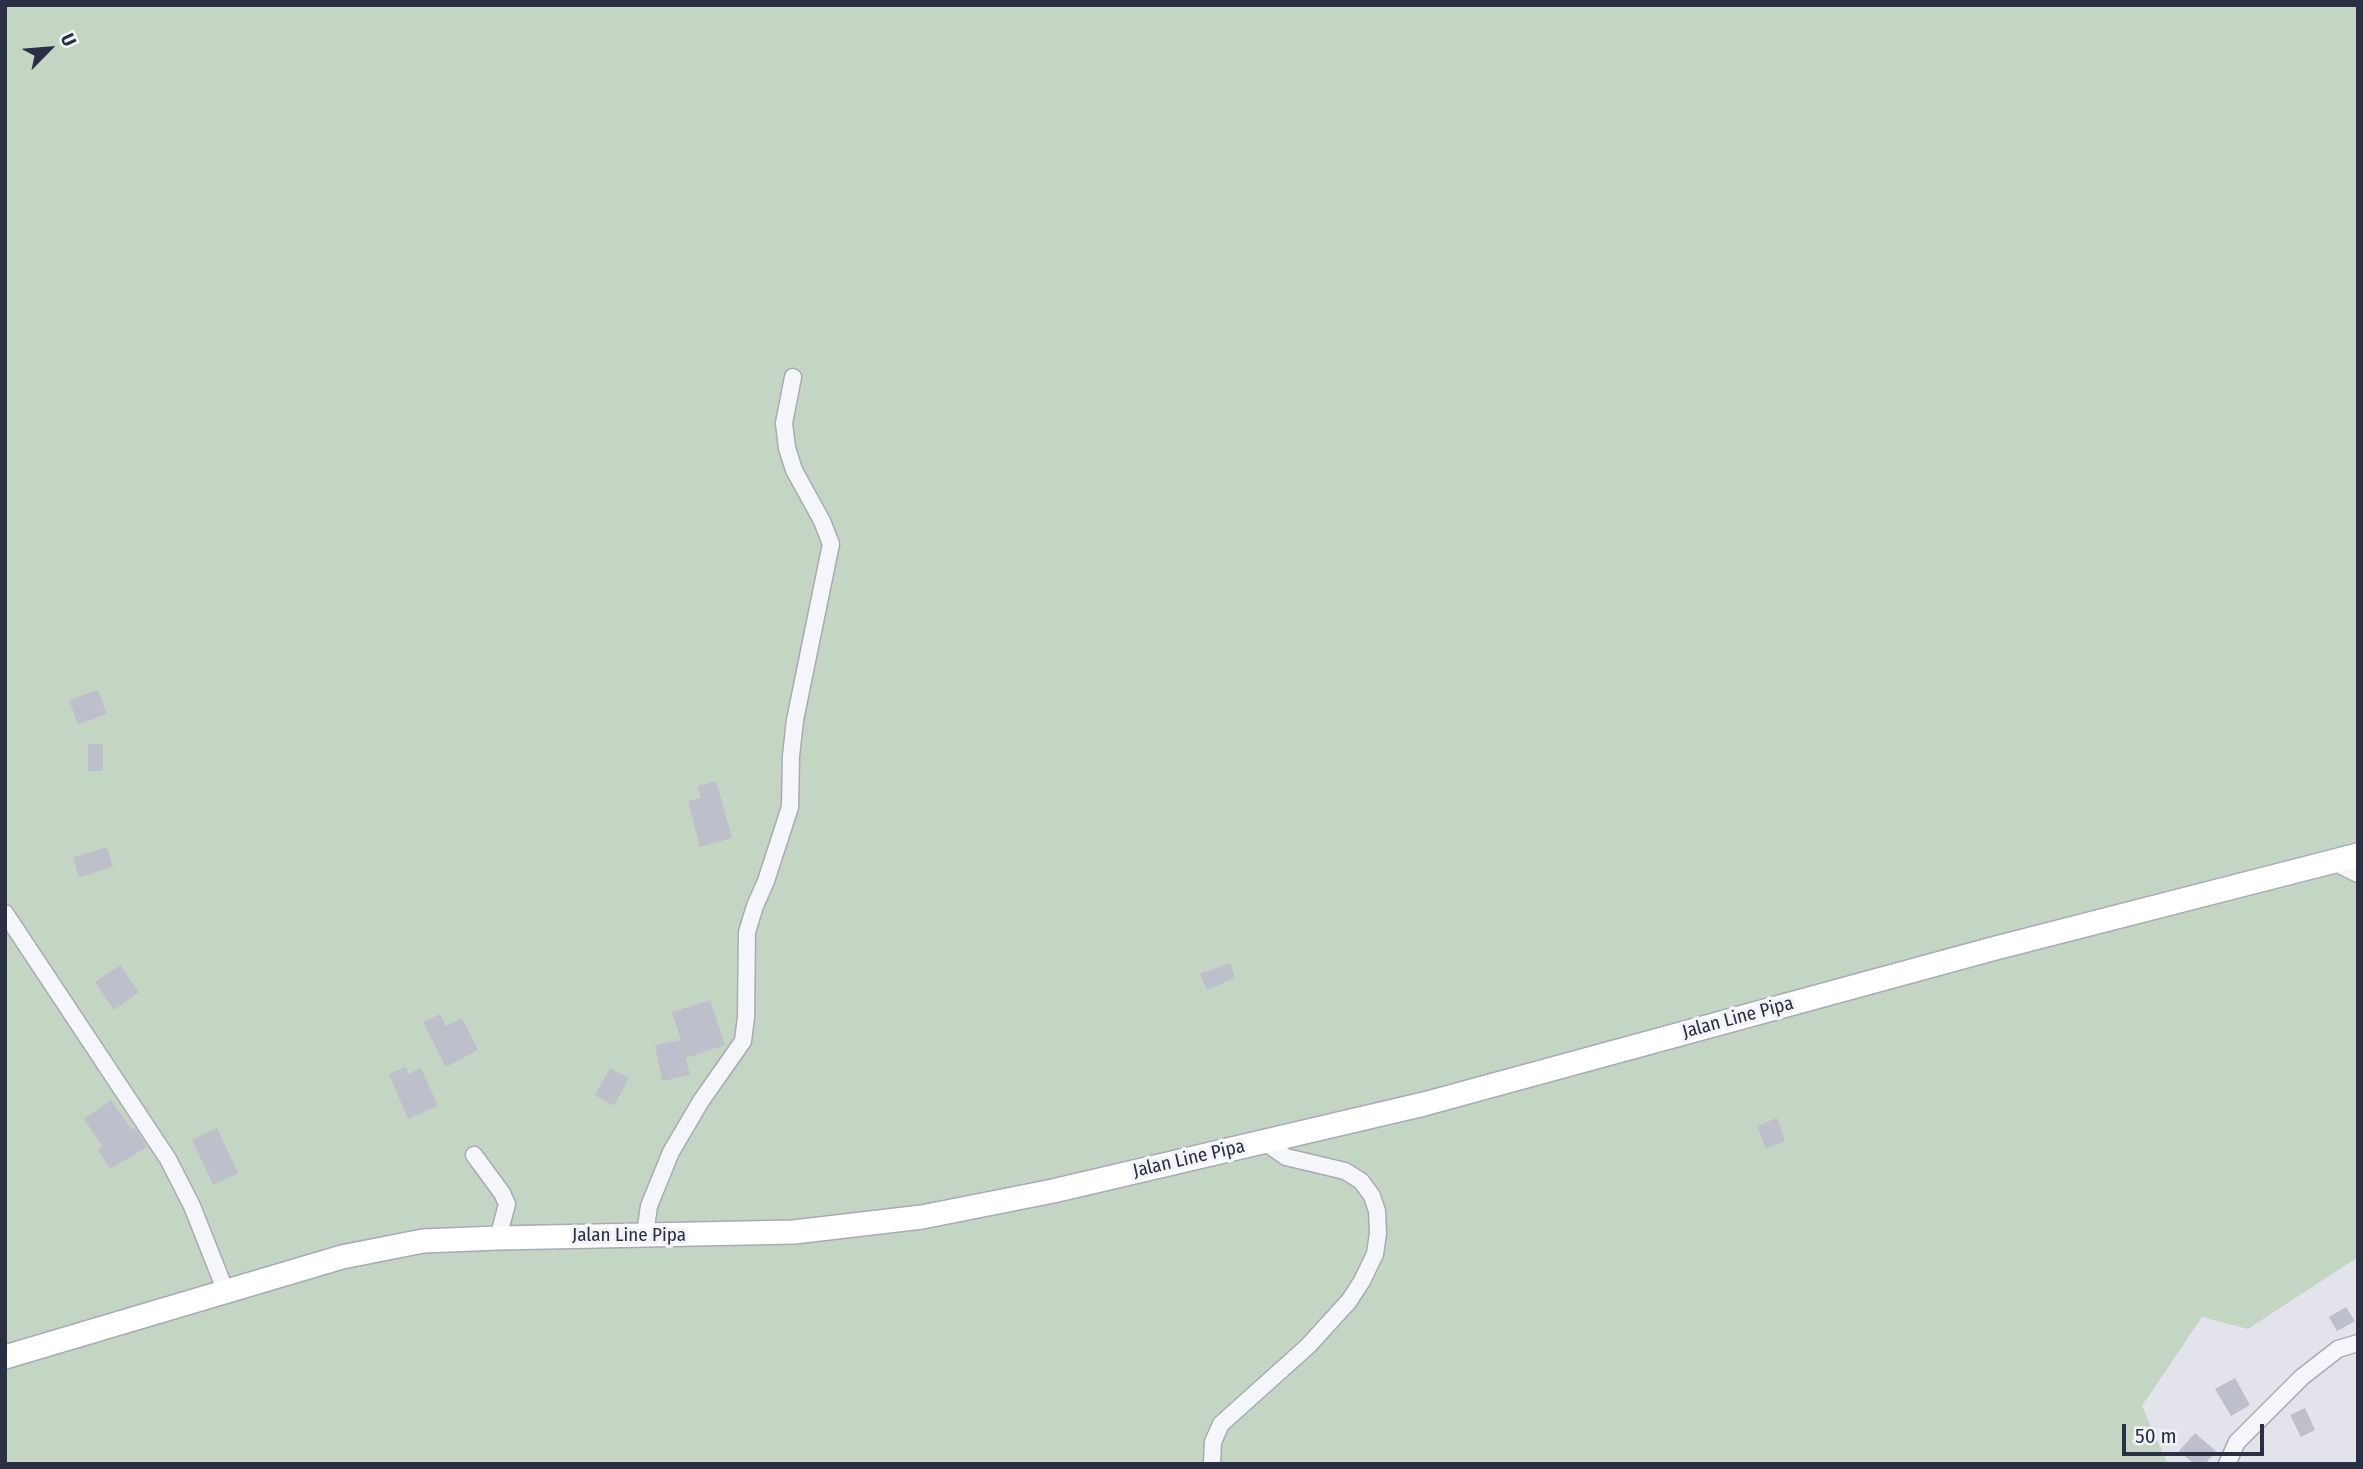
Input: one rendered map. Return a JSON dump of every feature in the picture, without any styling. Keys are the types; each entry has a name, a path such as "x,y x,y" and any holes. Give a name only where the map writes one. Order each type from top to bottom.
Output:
{"main road":[{"name":"Jalan Line Pipa","path":"5,1357 342,1257 423,1241 794,1232 922,1217 1053,1191 1424,1104 1992,948 2358,855"}],"street":[{"path":"645,1234 649,1206 671,1152 701,1101 743,1041 746,1017 747,932 774,860 790,807 795,720 831,544 822,521 794,470 787,448 784,423 793,377"},
{"path":"2332,861 2358,874"},
{"path":"5,913 168,1159 191,1206 226,1292"},
{"path":"1212,1462 1213,1442 1221,1423 1308,1346 1349,1301 1375,1254 1377,1211 1372,1196 1361,1181 1345,1171 1286,1157 1263,1141"},
{"path":"474,1155 507,1204 498,1238"},
{"path":"2227,1464 2238,1442 2302,1377 2338,1349 2358,1343"}],"green space":[{"path":"5,5 2358,5 2358,1257 2248,1329 2202,1317 2142,1406 2168,1464 5,1464"}],"building":[{"path":"98,690 107,714 78,724 69,700"},
{"path":"88,744 103,744 103,771 88,771"},
{"path":"716,781 732,838 700,847 688,801 701,798 697,786"},
{"path":"107,847 113,867 79,877 73,857"},
{"path":"1230,963 1235,978 1207,990 1200,974"},
{"path":"120,965 139,992 114,1010 95,982"},
{"path":"710,1000 725,1045 686,1058 690,1075 662,1081 655,1045 681,1040 672,1012"},
{"path":"440,1014 446,1026 462,1018 478,1050 446,1067 423,1022"},
{"path":"406,1067 408,1074 421,1068 438,1106 408,1119 389,1074"},
{"path":"610,1068 629,1078 614,1106 595,1095"},
{"path":"111,1100 147,1147 110,1169 98,1150 103,1147 84,1119"},
{"path":"1777,1118 1785,1141 1766,1149 1757,1126"},
{"path":"217,1128 238,1173 213,1185 192,1140"},
{"path":"2346,1307 2355,1321 2337,1331 2329,1317"},
{"path":"2235,1378 2250,1405 2231,1416 2215,1389"},
{"path":"2305,1408 2315,1430 2301,1437 2290,1415"},
{"path":"2195,1433 2216,1451 2205,1464 2194,1464 2179,1451"}]}
